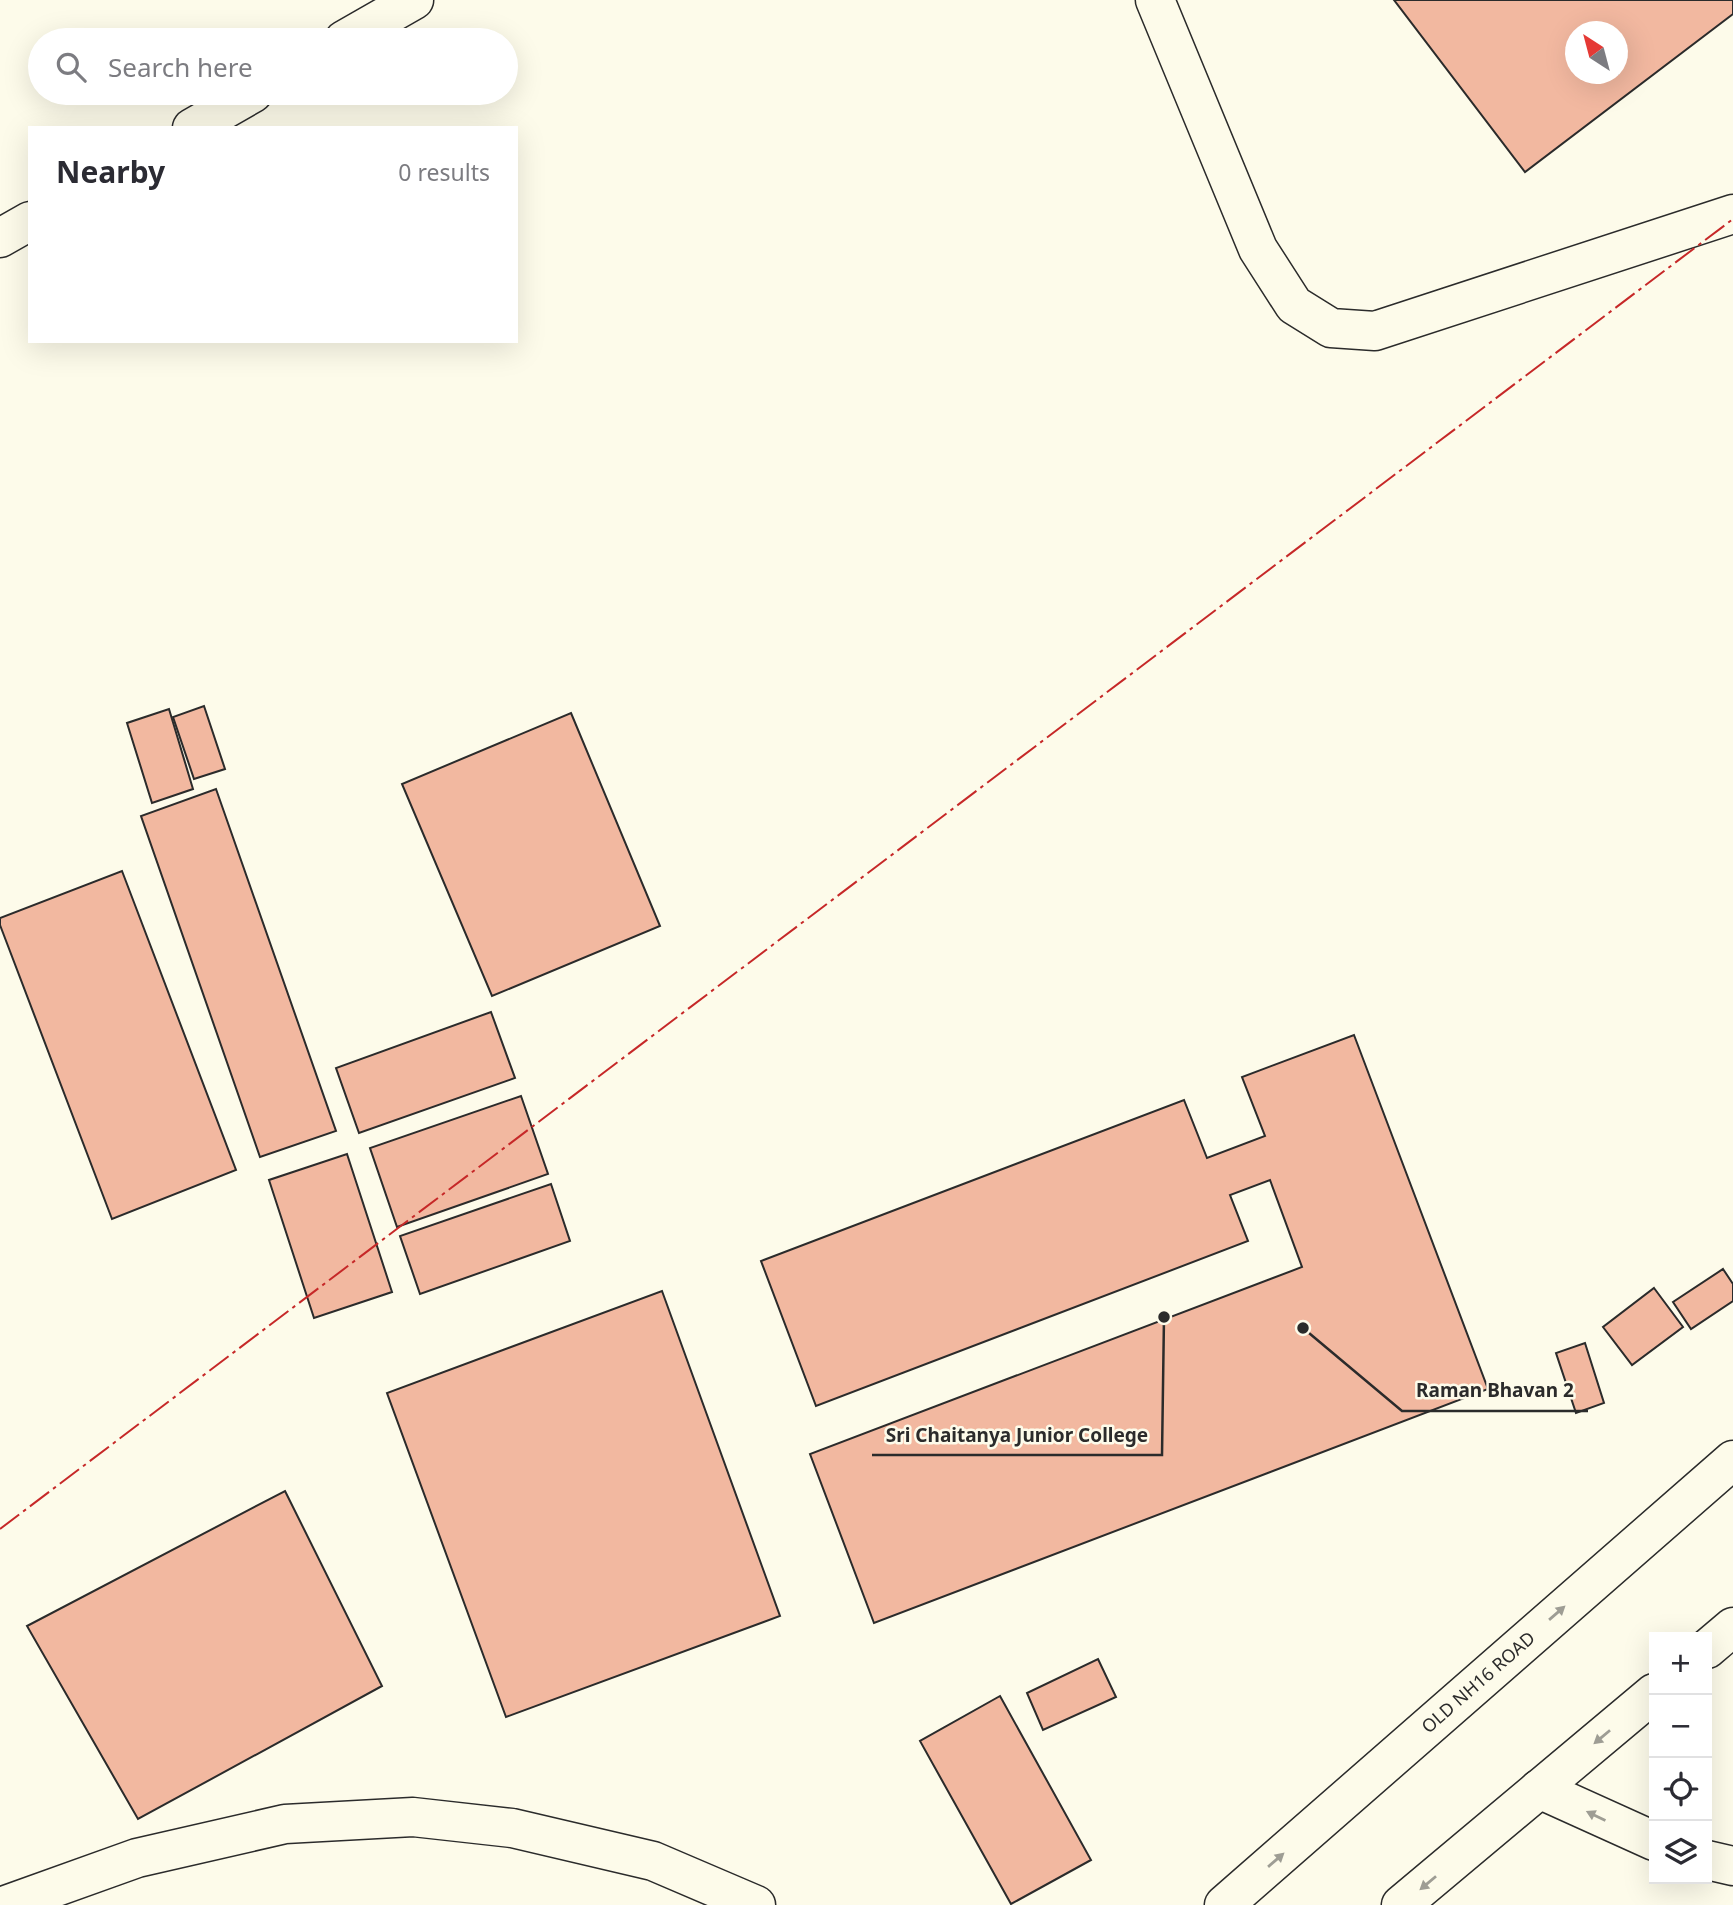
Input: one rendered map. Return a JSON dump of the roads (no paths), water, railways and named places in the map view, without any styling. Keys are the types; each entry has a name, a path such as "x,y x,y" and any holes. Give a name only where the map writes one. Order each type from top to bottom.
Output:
{"main road":[{"path":"365,28 414,0"},
{"path":"1155,0 1258,249 1294,305 1331,328 1375,331 1733,214"},
{"path":"195,126 232,105"},
{"path":"0,238 28,222"},
{"name":"OLD NH16 ROAD","path":"1224,1905 1733,1460"},
{"path":"1712,1644 1733,1627"},
{"path":"1401,1905 1652,1695"},
{"path":"1539,1789 1649,1840"},
{"path":"6,1905 137,1858 285,1824 413,1817 512,1828 653,1861 756,1905"},
{"path":"1712,1861 1733,1866"}],"place":[{"name":"Sri Chaitanya Junior College","path":"1164,1317"},
{"name":"Raman Bhavan 2","path":"1303,1328"}]}
